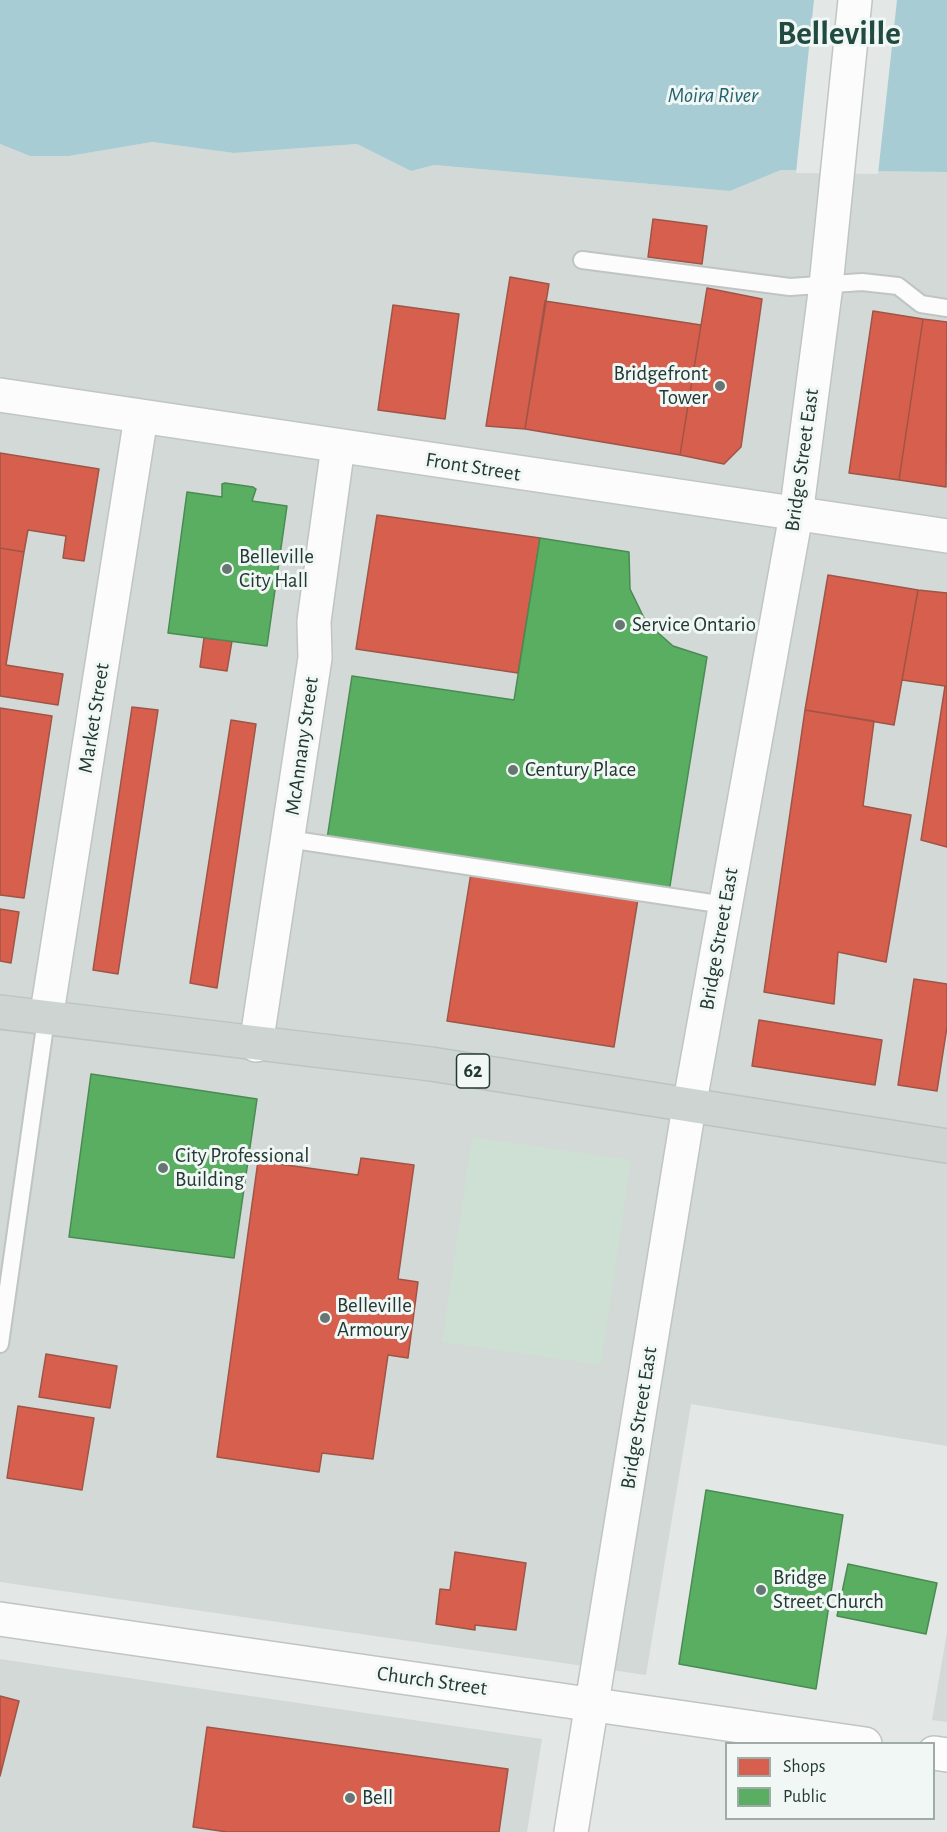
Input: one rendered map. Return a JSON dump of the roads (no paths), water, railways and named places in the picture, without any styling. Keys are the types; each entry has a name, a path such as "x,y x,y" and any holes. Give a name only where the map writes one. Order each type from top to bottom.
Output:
{"main road":[{"name":"62","path":"0,1012 256,1045 431,1064 689,1107 947,1146"}],"street":[{"name":"Bridge Street East","path":"571,1832 689,1107 796,515 826,285 855,0"},
{"name":"Front Street","path":"0,395 947,536"},
{"name":"Market Street","path":"46,1019 141,417"},
{"name":"McAnnany Street","path":"256,1045 315,658 314,621 338,446"},
{"name":"Church Street","path":"0,1619 858,1742"}],"lane":[{"path":"582,260 790,287 862,282 898,286 921,304 947,308"},
{"path":"288,839 726,905"},
{"path":"0,1344 46,1019"}],"water":[{"name":"Moira River","path":"0,0 947,0 947,172 781,170 730,191 434,165 411,171 357,144 234,153 152,142 69,156 30,156 0,144"}],"place":[{"name":"Bridgefront Tower","path":"720,386"},
{"name":"Belleville City Hall","path":"227,569"},
{"name":"Service Ontario","path":"620,625"},
{"name":"Century Place","path":"513,770"},
{"name":"City Professional Building","path":"163,1168"},
{"name":"Belleville Armoury","path":"325,1318"},
{"name":"Bridge Street Church","path":"761,1590"},
{"name":"Bell","path":"350,1798"}],"district":[{"name":"Belleville","path":"839,34"}]}
